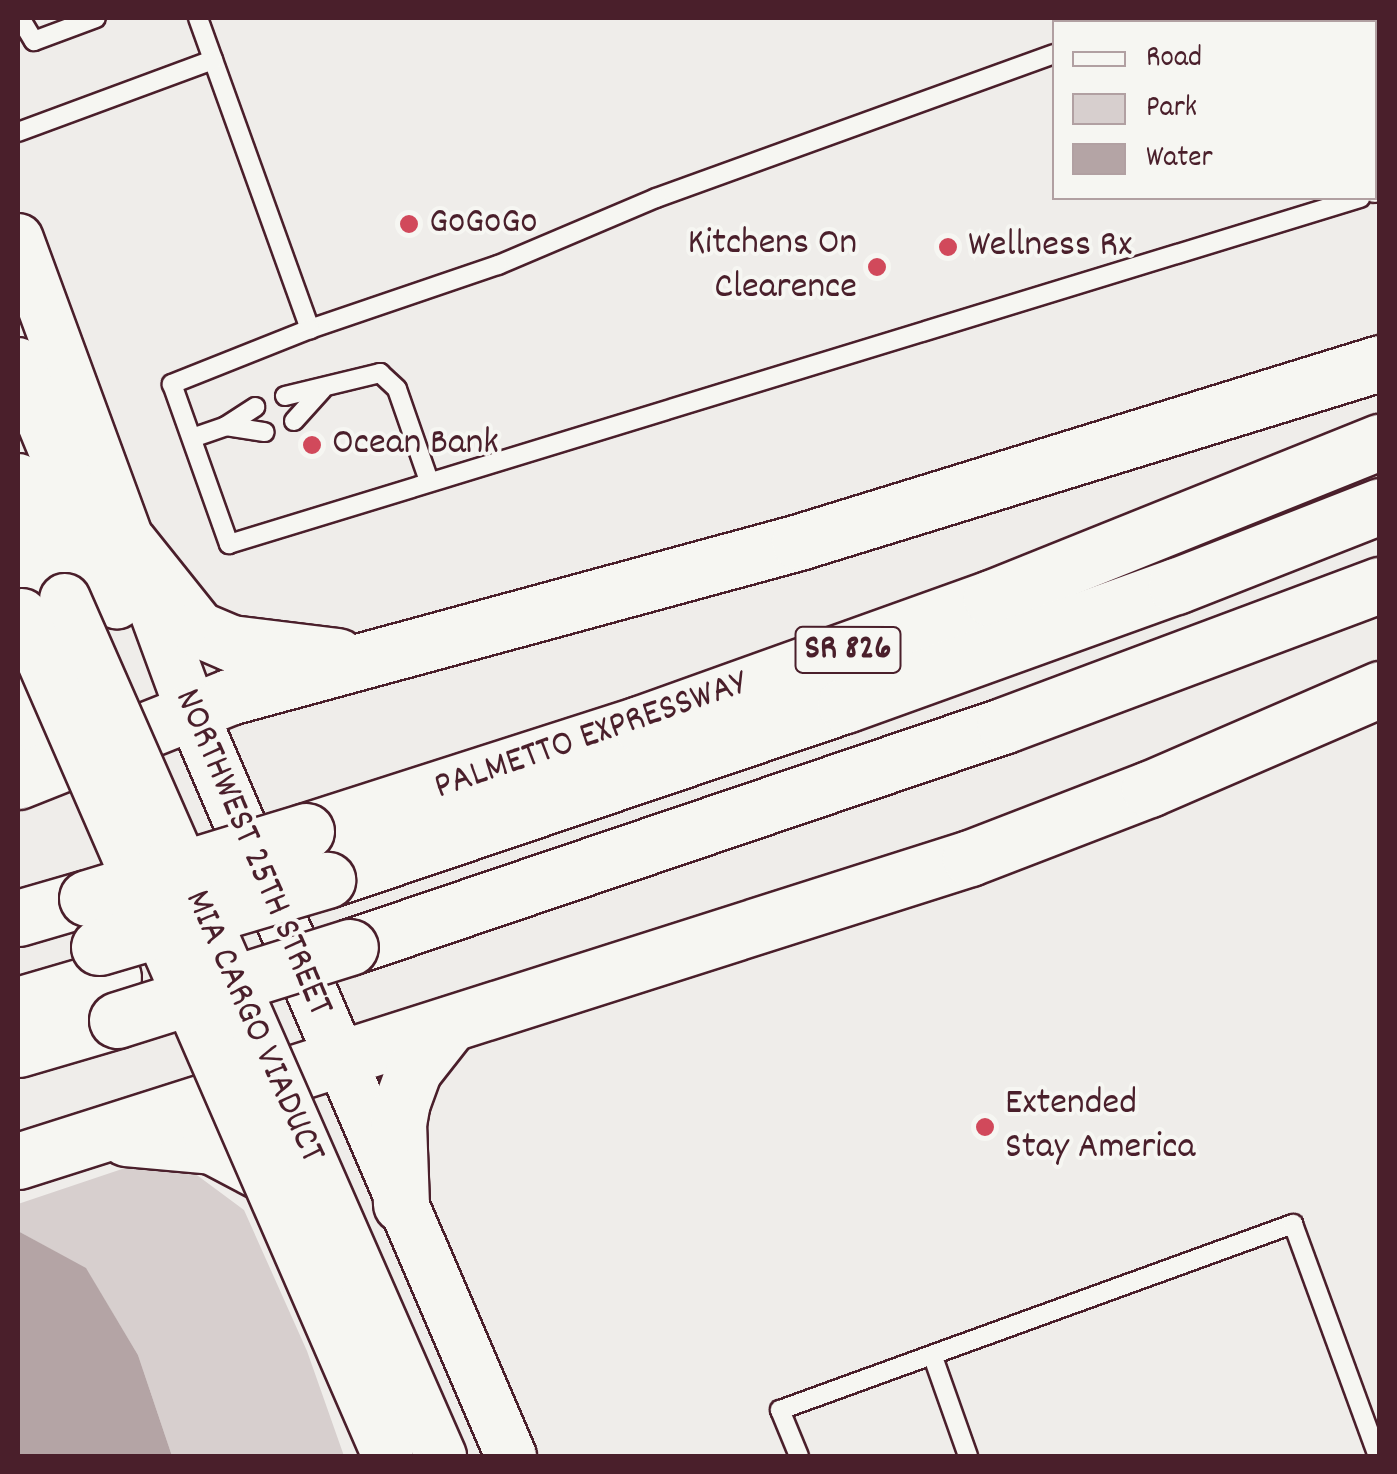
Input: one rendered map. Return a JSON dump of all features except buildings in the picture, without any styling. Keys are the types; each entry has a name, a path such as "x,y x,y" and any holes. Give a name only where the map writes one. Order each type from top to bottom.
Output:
{"highway":[{"path":"18,781 191,710 799,542 1380,363"},
{"name":"PALMETTO EXPRESSWAY","path":"18,918 104,961 331,891 640,724 991,598 1380,442"},
{"path":"331,891 1176,586 1380,506"},
{"path":"331,891 858,736 1380,540"},
{"path":"129,543 198,629 231,642 365,660"},
{"name":"PALMETTO EXPRESSWAY","path":"18,1049 104,961 331,891 1006,725 1380,585"},
{"path":"18,756 30,720 32,599"},
{"path":"18,1161 970,858 1149,790 1380,689"},
{"path":"18,971 104,961"},
{"path":"18,1006 104,961"},
{"path":"402,1204 398,1124 402,1102 413,1071 450,1024"},
{"path":"98,1136 212,1146 265,1174"}],"main road":[{"name":"NORTHWEST 25TH STREET","path":"18,239 191,710 511,1456"},
{"path":"18,363 117,602 191,710"},
{"path":"18,479 32,599 236,1092 371,1456"},
{"name":"MIA CARGO VIADUCT","path":"32,599 388,1456"},
{"name":"MIA CARGO VIADUCT","path":"32,599 441,1456"}],"lane":[{"path":"20,18 34,41 96,18"},
{"path":"198,18 310,329"},
{"path":"1052,55 656,198 498,265 310,329 172,384 230,544 1353,200"},
{"path":"18,132 214,60"},
{"path":"322,390 287,402 380,373 397,389 430,481"},
{"path":"192,438 258,413 226,426"},
{"path":"799,1456 780,1410 933,1358 1293,1224 1378,1456"},
{"path":"933,1358 968,1456"}],"green space":[{"path":"128,1167 186,1167 244,1210 307,1351 344,1456 172,1456 138,1355 86,1269 18,1231 18,1204"}],"water":[{"path":"18,1231 86,1268 138,1355 172,1456 18,1456"}],"place":[{"name":"GoGoGo","path":"409,224"},
{"name":"Wellness Rx","path":"948,247"},
{"name":"Kitchens On Clearence","path":"877,267"},
{"name":"Ocean Bank","path":"312,445"},
{"name":"Extended Stay America","path":"985,1127"}]}
